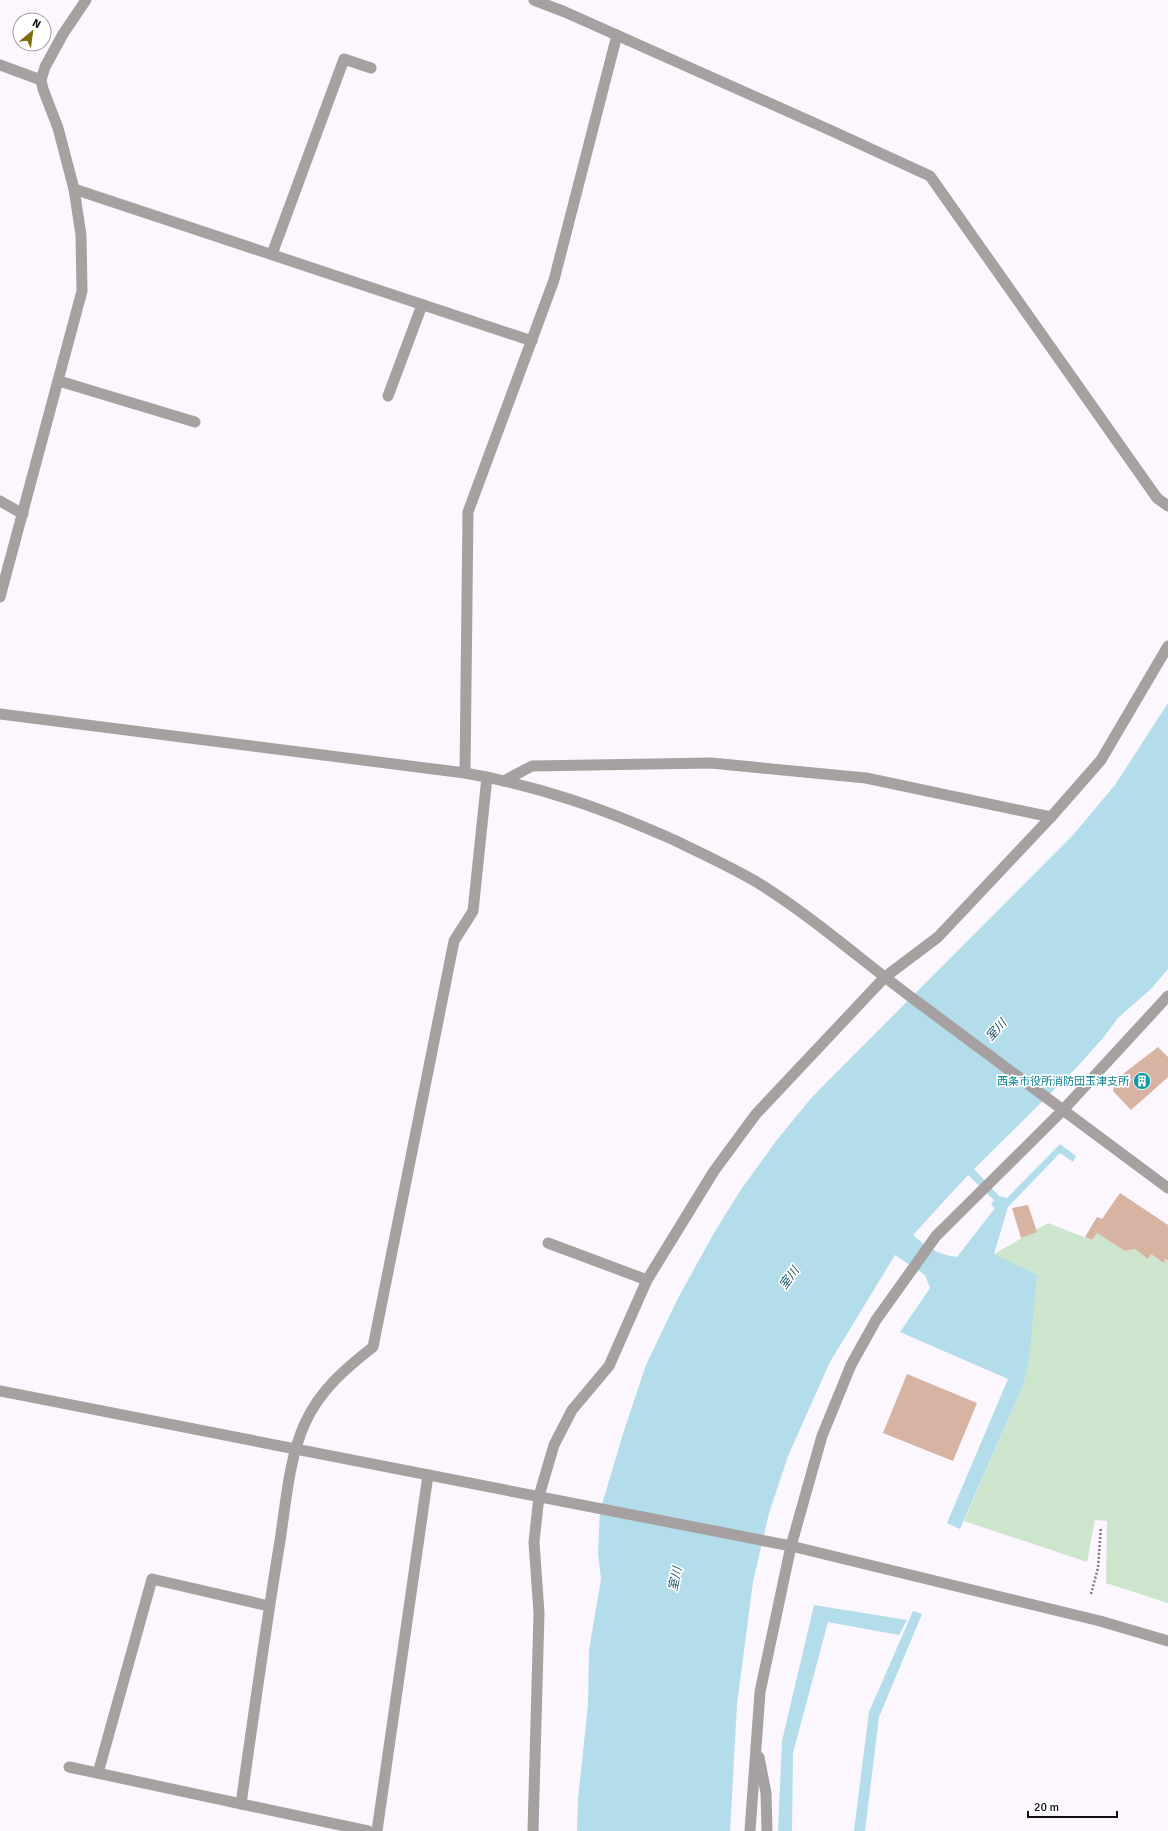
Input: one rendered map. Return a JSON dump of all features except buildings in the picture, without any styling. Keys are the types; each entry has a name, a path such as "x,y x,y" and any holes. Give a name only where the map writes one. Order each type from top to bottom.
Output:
{"street":[{"path":"0,597 82,292 81,235 74,189 58,128 41,80 45,67 63,34 86,0"},
{"path":"534,0 832,130 930,176 1157,498 1168,506"},
{"path":"465,773 468,512 554,280 617,35"},
{"path":"272,254 344,59 371,68"},
{"path":"0,65 41,80"},
{"path":"74,189 532,341"},
{"path":"388,396 422,304"},
{"path":"59,381 195,422"},
{"path":"0,501 23,514"},
{"path":"533,1831 539,1613 534,1542 539,1496 554,1445 572,1410 609,1366 647,1280 714,1171 756,1114 885,977 938,937 1051,817 1101,760 1168,646"},
{"path":"0,714 465,773 540,789 587,804 633,822 702,853 761,885 812,920 905,993 1168,1188"},
{"path":"504,781 532,766 711,763 866,778 1051,817"},
{"path":"241,1804 269,1606 295,1449 306,1421 324,1392 343,1371 373,1347 454,941 474,911 487,777"},
{"path":"750,1831 760,1692 791,1546 822,1436 851,1364 876,1320 927,1247 985,1186 1063,1110 1168,996"},
{"path":"548,1243 647,1280"},
{"path":"0,1391 791,1546 1100,1621 1168,1642"},
{"path":"377,1831 428,1475"},
{"path":"98,1773 152,1579 269,1606"},
{"path":"756,1743 766,1793 767,1831"},
{"path":"69,1767 368,1831"}],"path":[{"path":"1091,1594 1098,1568 1101,1527"}],"green space":[{"path":"1048,1223 1092,1240 1097,1233 1125,1251 1135,1249 1148,1259 1151,1254 1164,1262 1165,1259 1168,1260 1168,1603 1106,1583 1107,1521 1095,1520 1087,1562 964,1521 1024,1383 1029,1361 994,1254"}],"water":[{"name":"室川","path":"1168,703 1168,969 1151,989 1118,1018 1103,1038 1077,1067 974,1169 999,1196 1007,1198 1060,1144 1076,1156 1073,1162 1060,1153 1008,1207 994,1254 1037,1275 1029,1361 1024,1383 960,1529 947,1523 1008,1379 900,1332 930,1288 925,1275 895,1255 830,1362 788,1456 769,1513 753,1582 737,1704 730,1831 577,1831 578,1799 588,1705 589,1650 601,1579 598,1553 600,1511 623,1434 646,1365 677,1300 714,1233 740,1191 776,1141 813,1096 1073,835 1115,785","holes":["968,1175 994,1200 991,1205 995,1208 957,1257 933,1250 913,1235"]},
{"path":"814,1605 907,1620 899,1635 828,1622 793,1753 792,1831 778,1831 782,1741"},
{"path":"913,1611 922,1614 879,1717 865,1831 854,1831 869,1712"}],"place":[{"name":"西条市役所消防団玉津支所","path":"1142,1081"}]}
